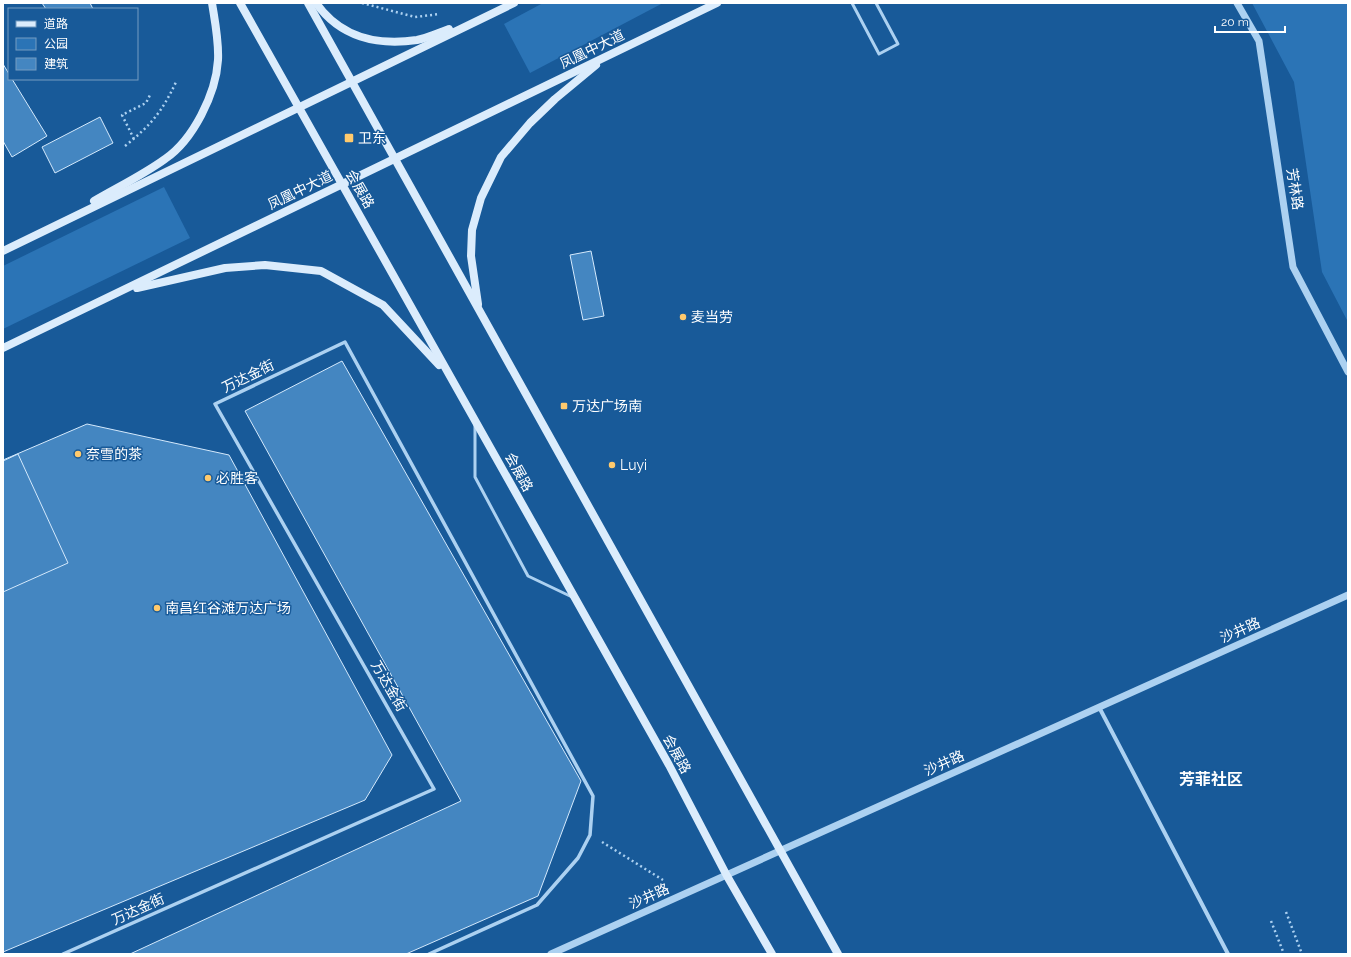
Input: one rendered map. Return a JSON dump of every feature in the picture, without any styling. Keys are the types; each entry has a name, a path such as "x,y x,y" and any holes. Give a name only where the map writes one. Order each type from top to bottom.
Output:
{"main road":[{"path":"32,237 166,158 190,134 212,94 218,61 217,36 212,3"},
{"name":"会展路","path":"240,3 668,765 727,876 772,954"},
{"path":"308,3 838,954"},
{"path":"316,3 322,11 341,27 357,36 389,42 418,40 483,17"},
{"path":"3,251 351,80 514,3"},
{"name":"凤凰中大道","path":"3,348 124,291 394,158 717,3"},
{"path":"478,309 471,256 472,230 481,198 501,157 530,123 555,99 606,56"},
{"path":"124,291 225,268 265,265 321,271 383,305 426,349 453,382"}],"street":[{"name":"芳林路","path":"1237,3 1259,41 1293,267 1348,372"},
{"name":"万达金街","path":"63,954 434,789 215,404 345,342 593,796 590,835 578,858 537,905 429,954"},
{"name":"沙井路","path":"551,954 781,852 1348,595"},
{"path":"1099,708 1228,954"}],"lane":[{"path":"852,3 879,54 898,44 876,3"},
{"path":"476,422 475,477 528,576 575,599"}],"path":[{"path":"362,3 415,17 445,13"},
{"path":"125,146 146,129 164,107 176,82"},
{"path":"134,139 122,115 146,103 150,95"},
{"path":"590,835 663,880"},
{"path":"1286,912 1302,954"},
{"path":"1271,921 1284,954"}],"green space":[{"path":"543,3 663,3 530,73 504,24"},
{"path":"1252,3 1348,3 1348,322 1322,272 1294,82"},
{"path":"164,187 190,238 3,329 3,266"}],"building":[{"path":"42,3 90,3 92,8 45,8"},
{"path":"3,64 8,72 8,80 13,80 47,136 12,157 3,141"},
{"path":"100,117 113,143 55,173 42,147"},
{"path":"591,251 604,316 583,320 570,255"},
{"path":"342,361 581,781 538,896 406,954 130,954 461,801 245,411"},
{"name":"南昌红谷滩万达广场","path":"87,424 229,455 392,755 365,800 3,952 3,460"},
{"path":"18,454 68,563 3,592 3,461"}],"place":[{"name":"卫东","path":"349,138"},
{"name":"麦当劳","path":"683,317"},
{"name":"万达广场南","path":"564,406"},
{"name":"奈雪的茶","path":"78,454"},
{"name":"Luyi","path":"612,465"},
{"name":"必胜客","path":"208,478"},
{"name":"南昌红谷滩万达广场","path":"157,608"}],"district":[{"name":"芳菲社区","path":"1211,779"}]}
